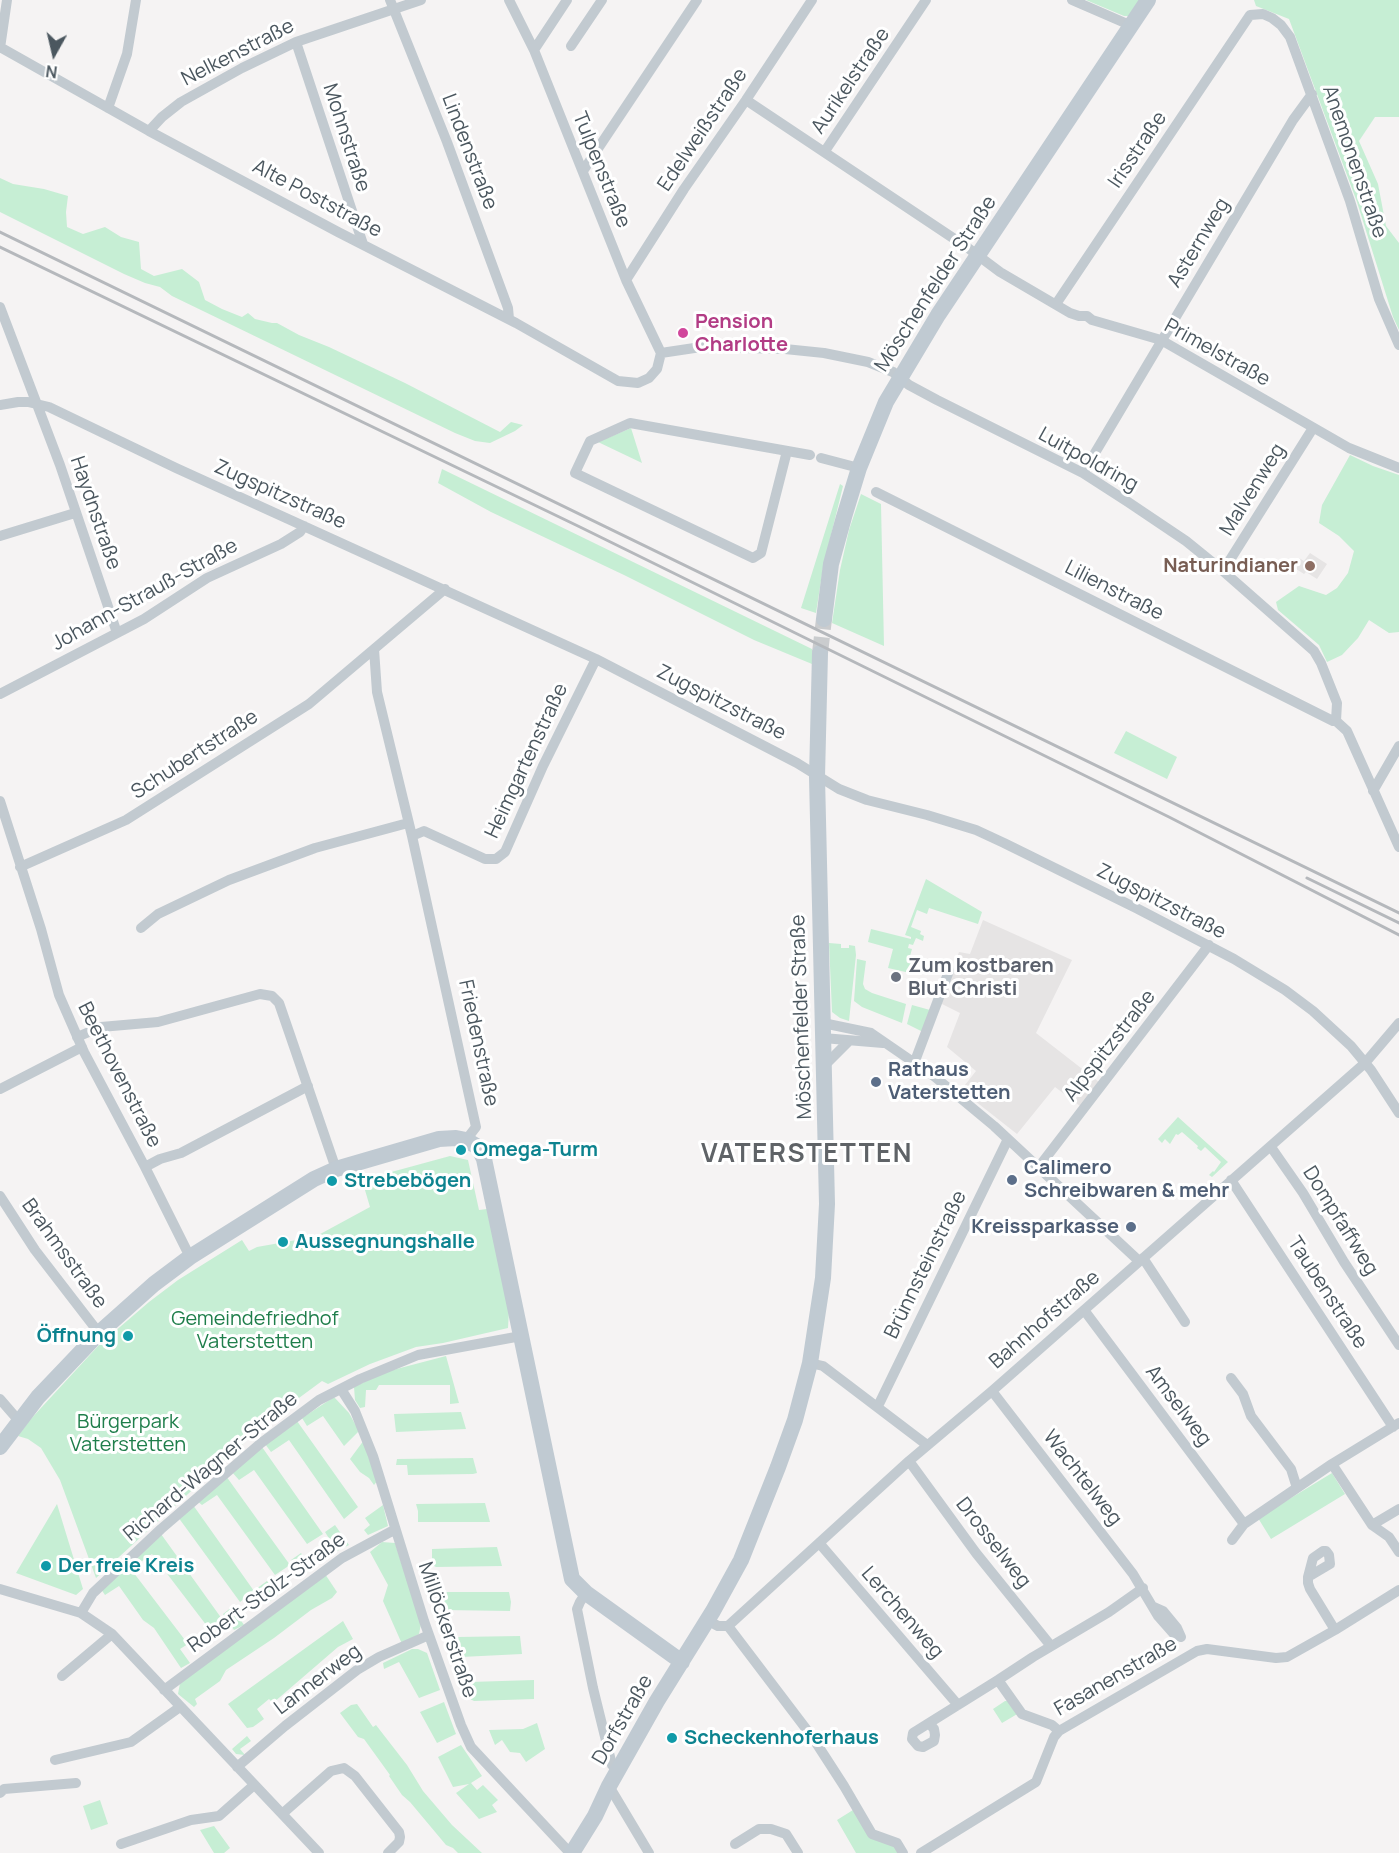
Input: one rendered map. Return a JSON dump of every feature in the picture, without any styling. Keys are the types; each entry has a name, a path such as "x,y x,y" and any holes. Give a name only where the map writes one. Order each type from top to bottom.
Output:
{"street":[{"path":"0,47 7,0"},
{"path":"108,108 127,54 136,0"},
{"name":"Nelkenstraße","path":"149,131 162,117 182,102 242,68 296,42 392,4 421,0"},
{"name":"Tulpenstraße","path":"509,0 534,50 626,280 661,353"},
{"path":"534,50 567,0"},
{"path":"571,46 602,0"},
{"path":"583,171 697,0"},
{"name":"Edelweißstraße","path":"626,280 684,189 812,0"},
{"name":"Aurikelstraße","path":"825,151 926,0"},
{"path":"1072,0 1132,26"},
{"name":"Möschenfelder Straße","path":"824,619 831,564 859,468 880,415 938,315 1148,0"},
{"name":"Lindenstraße","path":"392,4 447,142 508,308 509,319"},
{"name":"Anemonenstraße","path":"1250,15 1263,14 1272,18 1290,37 1350,201 1379,299 1399,345"},
{"name":"Irisstraße","path":"1056,304 1250,15"},
{"name":"Mohnstraße","path":"296,42 363,244"},
{"name":"Alte Poststraße","path":"0,47 149,131 509,319 618,381 638,383 649,378 657,369 661,353"},
{"name":"Asternweg","path":"1083,473 1293,120 1312,94"},
{"name":"Primelstraße","path":"746,100 979,255 1000,272 1056,304 1079,316 1087,316 1092,320 1161,340 1349,448 1399,468"},
{"path":"0,307 37,404"},
{"name":"Luitpoldring","path":"661,353 701,347 785,349 857,359 887,369 937,400 1083,473 1186,541 1314,651 1337,703 1336,721 1347,731 1399,847"},
{"name":"Zugspitzstraße","path":"0,405 18,402 49,407 176,468 596,659 797,763 839,789 867,800 954,822 1000,840 1209,945 1285,990 1313,1011 1351,1046 1399,1113"},
{"name":"Haydnstraße","path":"37,404 117,633"},
{"path":"787,452 761,553 753,558 575,473 590,441 630,423 815,457 859,468"},
{"name":"Malvenweg","path":"1223,571 1313,428"},
{"name":"Lilienstraße","path":"876,492 1336,721"},
{"path":"0,536 75,513"},
{"name":"Johann-Strauß-Straße","path":"0,694 144,619 207,578 280,544 300,532 304,526"},
{"path":"374,649 445,589"},
{"name":"Friedenstraße","path":"374,649 377,692 412,836 476,1127 466,1140"},
{"name":"Schubertstraße","path":"21,867 138,813 309,704 374,649"},
{"name":"Möschenfelder Straße","path":"710,1616 741,1560 795,1420 810,1363 823,1278 826,1213 817,777 820,653"},
{"name":"Heimgartenstraße","path":"412,836 424,831 485,859 496,859 505,852 543,766 596,659"},
{"path":"1373,791 1399,746"},
{"name":"Beethovenstraße","path":"0,801 41,929 59,995 80,1042 190,1257"},
{"path":"141,928 158,914 229,879 315,848 408,823"},
{"name":"Alpspitzstraße","path":"1038,1168 1209,945"},
{"path":"915,1061 949,971"},
{"path":"0,1089 101,1027 158,1022 260,994 272,996 279,1003 336,1169"},
{"name":"Bahnhofstraße","path":"728,1626 927,1445 992,1391 1365,1063 1399,1023"},
{"path":"823,1031 849,1041 886,1043"},
{"path":"823,1031 871,1033 915,1061 959,1095 1141,1259 1185,1322"},
{"path":"824,1065 849,1041"},
{"path":"145,1167 160,1159 181,1153 308,1086"},
{"path":"0,1447 19,1420 99,1333 154,1284 190,1257 314,1179 336,1169 439,1139 466,1140 478,1147 484,1159 573,1579 586,1593 682,1662"},
{"name":"Brünnsteinstraße","path":"878,1406 1008,1139"},
{"name":"Dompfaffweg","path":"1270,1147 1303,1193 1340,1256 1399,1345"},
{"name":"Taubenstraße","path":"1232,1180 1396,1425 1297,1488"},
{"name":"Brahmsstraße","path":"0,1196 35,1250 99,1333"},
{"name":"Amselweg","path":"1084,1310 1244,1524"},
{"name":"Richard-Wagner-Straße","path":"81,1613 93,1593 186,1508 269,1437 319,1400 360,1378 418,1355 521,1336"},
{"path":"810,1363 823,1365 927,1445"},
{"path":"1231,1378 1243,1394 1251,1416 1291,1469 1297,1488 1244,1524 1232,1540"},
{"name":"Millöckerstraße","path":"341,1389 355,1411 373,1456 394,1530 429,1635 471,1747 571,1853"},
{"name":"Wachtelweg","path":"992,1391 1143,1588 1158,1616 1173,1633 1197,1650"},
{"path":"0,1399 19,1420"},
{"name":"Drosselweg","path":"909,1461 976,1553 1051,1646"},
{"path":"1332,1464 1372,1525 1389,1536 1399,1552"},
{"path":"1372,1525 1399,1509"},
{"name":"Robert-Stolz-Straße","path":"164,1690 342,1558 394,1530"},
{"name":"Lerchenweg","path":"820,1544 958,1705"},
{"path":"1308,1577 1310,1589 1335,1630"},
{"path":"929,1723 1143,1588"},
{"path":"0,1589 81,1613 112,1634 319,1853"},
{"name":"Fasanenstraße","path":"921,1853 938,1849 1036,1782 1054,1737 1059,1731 1197,1650 1207,1649 1282,1658 1292,1655 1399,1590"},
{"path":"586,1593 577,1609 612,1765 618,1770"},
{"path":"710,1616 718,1626 728,1626 813,1738 872,1834 897,1842 903,1853"},
{"name":"Dorfstraße","path":"571,1853 595,1816 618,1770 710,1616"},
{"path":"62,1676 112,1634"},
{"name":"Lannerweg","path":"237,1767 357,1670 379,1656 429,1635"},
{"path":"998,1680 1022,1714 1052,1725 1059,1731"},
{"path":"55,1760 131,1742 180,1707"},
{"path":"282,1814 331,1771 344,1768 355,1776 399,1832 399,1842 388,1853"},
{"path":"0,1792 4,1789 76,1783"},
{"path":"121,1844 191,1820 219,1816 254,1785"},
{"path":"609,1786 649,1853"},
{"path":"735,1844 759,1829 771,1828 786,1834 798,1853"}],"shaded area":[{"name":"Naturindianer","path":"1310,553 1327,564 1317,579 1293,567 1299,558 1304,561"},
{"path":"983,920 1072,960 1036,1033 1099,1082 1080,1106 1055,1087 1017,1134 961,1090 976,1071 947,1047 960,1013 940,1003 959,952 970,954"}],"green space":[{"path":"1086,0 1141,0 1132,16 1124,16"},
{"path":"1254,0 1399,0 1399,117 1375,117 1359,141 1378,184 1386,226 1399,243 1399,330 1357,202 1289,19 1256,6"},
{"path":"0,178 13,184 68,196 67,227 83,234 105,227 121,237 139,242 141,269 154,276 182,269 199,282 205,300 222,309 242,317 248,313 255,319 277,323 405,383 500,432 511,422 523,425 490,443 475,441 455,433 172,296 160,287 124,274 0,212"},
{"path":"631,428 642,463 598,442"},
{"path":"1350,455 1399,475 1399,632 1389,633 1369,620 1358,638 1342,655 1327,662 1319,645 1278,610 1276,602 1299,586 1326,595 1337,588 1348,573 1354,551 1339,536 1319,523 1322,505"},
{"path":"442,469 812,649 812,664 754,640 491,512 438,483"},
{"path":"840,484 843,486 823,568 816,613 801,608"},
{"path":"861,494 881,504 884,646 832,623 840,570 849,530"},
{"path":"1126,731 1177,757 1167,779 1114,753"},
{"path":"926,879 982,912 978,924 929,908 927,914 917,910 911,927 921,931 920,934 924,936 923,941 916,938 913,945 909,944 908,948 912,949 910,956 914,957 910,973 888,968 893,949 868,942 871,929 911,939 905,935"},
{"path":"829,943 841,944 841,948 849,948 849,945 855,946 849,1021 832,1012"},
{"path":"857,959 866,961 863,984 865,989 906,1004 902,1023 862,1007 854,1001"},
{"path":"912,1005 930,1010 923,1032 907,1024"},
{"path":"1178,1117 1228,1162 1212,1177 1209,1175 1221,1162 1205,1147 1201,1151 1182,1132 1176,1134 1170,1144 1165,1139 1162,1143 1158,1139"},
{"name":"Gemeindefriedhof Vaterstetten","path":"450,1156 468,1160 479,1210 487,1209 509,1311 508,1328 416,1347 370,1364 328,1384 322,1381 269,1420 96,1578 60,1480 41,1448 28,1439 18,1436 29,1421 99,1345 178,1280 242,1240 249,1251 257,1247 311,1239 370,1207 362,1180"},
{"path":"446,1356 459,1403 450,1404 450,1385 379,1385 376,1390 366,1390 365,1407 360,1408 355,1400 354,1387 385,1372"},
{"path":"334,1397 349,1413 359,1431 344,1446 323,1416 307,1426 302,1418"},
{"path":"461,1412 466,1429 396,1432 394,1414"},
{"path":"297,1421 358,1507 344,1519 289,1440 271,1452 265,1444"},
{"path":"364,1440 378,1480 374,1485 350,1459"},
{"path":"262,1447 323,1534 307,1544 254,1470 239,1480 231,1471"},
{"path":"473,1458 477,1473 473,1474 408,1475 407,1465 396,1465 397,1459"},
{"path":"1332,1473 1345,1494 1271,1539 1258,1518"},
{"path":"226,1476 290,1565 275,1575 217,1495 202,1505 197,1501"},
{"path":"485,1503 490,1522 418,1522 416,1504"},
{"path":"57,1504 83,1589 76,1595 16,1573"},
{"path":"193,1505 254,1591 240,1602 178,1517"},
{"path":"383,1505 388,1526 368,1535 364,1530 370,1525 365,1518"},
{"path":"335,1525 349,1545 337,1551 325,1532"},
{"path":"161,1534 222,1619 210,1630 152,1554 138,1564 133,1559"},
{"path":"382,1542 395,1543 421,1624 419,1634 402,1644 383,1601 388,1585 370,1552"},
{"path":"497,1547 502,1566 436,1567 432,1565 432,1549"},
{"path":"301,1553 312,1569 302,1576 291,1560"},
{"path":"127,1564 188,1644 180,1649 190,1663 181,1668 154,1628 143,1620 119,1586 105,1595 101,1589"},
{"path":"325,1574 337,1592 332,1598 311,1610 226,1670 220,1681 195,1699 197,1704 194,1707 178,1694 180,1683"},
{"path":"267,1581 278,1595 267,1603 256,1589"},
{"path":"445,1592 509,1592 510,1611 444,1610"},
{"path":"232,1607 244,1625 234,1630 223,1614"},
{"path":"343,1621 353,1639 338,1647 273,1703 269,1699 257,1709 264,1719 253,1727 247,1728 228,1704"},
{"path":"520,1636 522,1654 461,1657 458,1637"},
{"path":"412,1649 427,1653 440,1690 419,1698 399,1662 384,1669 383,1663"},
{"path":"534,1680 534,1699 474,1701 470,1699 470,1682"},
{"path":"1005,1701 1010,1701 1019,1713 1002,1723 993,1709"},
{"path":"444,1702 456,1734 437,1743 420,1712"},
{"path":"357,1704 373,1727 376,1725 407,1765 423,1791 452,1825 482,1853 458,1853 446,1845 402,1795 364,1739 358,1737 340,1713 351,1705"},
{"path":"537,1723 545,1749 526,1762 520,1753 510,1752 502,1740 495,1745 489,1730 523,1729"},
{"path":"247,1736 251,1741 240,1749 245,1755 236,1754 232,1749"},
{"path":"461,1745 482,1776 471,1783 477,1790 483,1785 498,1800 492,1805 497,1812 479,1819 456,1793 469,1784 453,1787 438,1757"},
{"path":"100,1800 108,1824 91,1830 83,1806"},
{"path":"853,1810 870,1838 895,1844 899,1853 856,1853 837,1820"},
{"path":"214,1826 230,1848 224,1853 214,1853 200,1830"}],"tunnel":[{"path":"820,653 824,619"}],"railway":[{"path":"0,232 1399,913"},
{"path":"0,247 580,527 1169,817 1399,935"},
{"path":"1307,878 1399,923"}],"place":[{"name":"Pension Charlotte","path":"683,333"},
{"name":"Naturindianer","path":"1310,566"},
{"name":"Zum kostbaren Blut Christi","path":"896,977"},
{"name":"Rathaus Vaterstetten","path":"876,1082"},
{"name":"Omega-Turm","path":"461,1150"},
{"name":"Calimero Schreibwaren & mehr","path":"1012,1180"},
{"name":"Strebebögen","path":"332,1181"},
{"name":"Kreissparkasse","path":"1131,1227"},
{"name":"Aussegnungshalle","path":"283,1242"},
{"name":"Öffnung","path":"128,1336"},
{"name":"Der freie Kreis","path":"46,1566"},
{"name":"Scheckenhoferhaus","path":"672,1738"}],"district":[{"name":"VATERSTETTEN","path":"807,1155"}],"park label":[{"name":"Bürgerpark Vaterstetten","path":"128,1434"}]}
